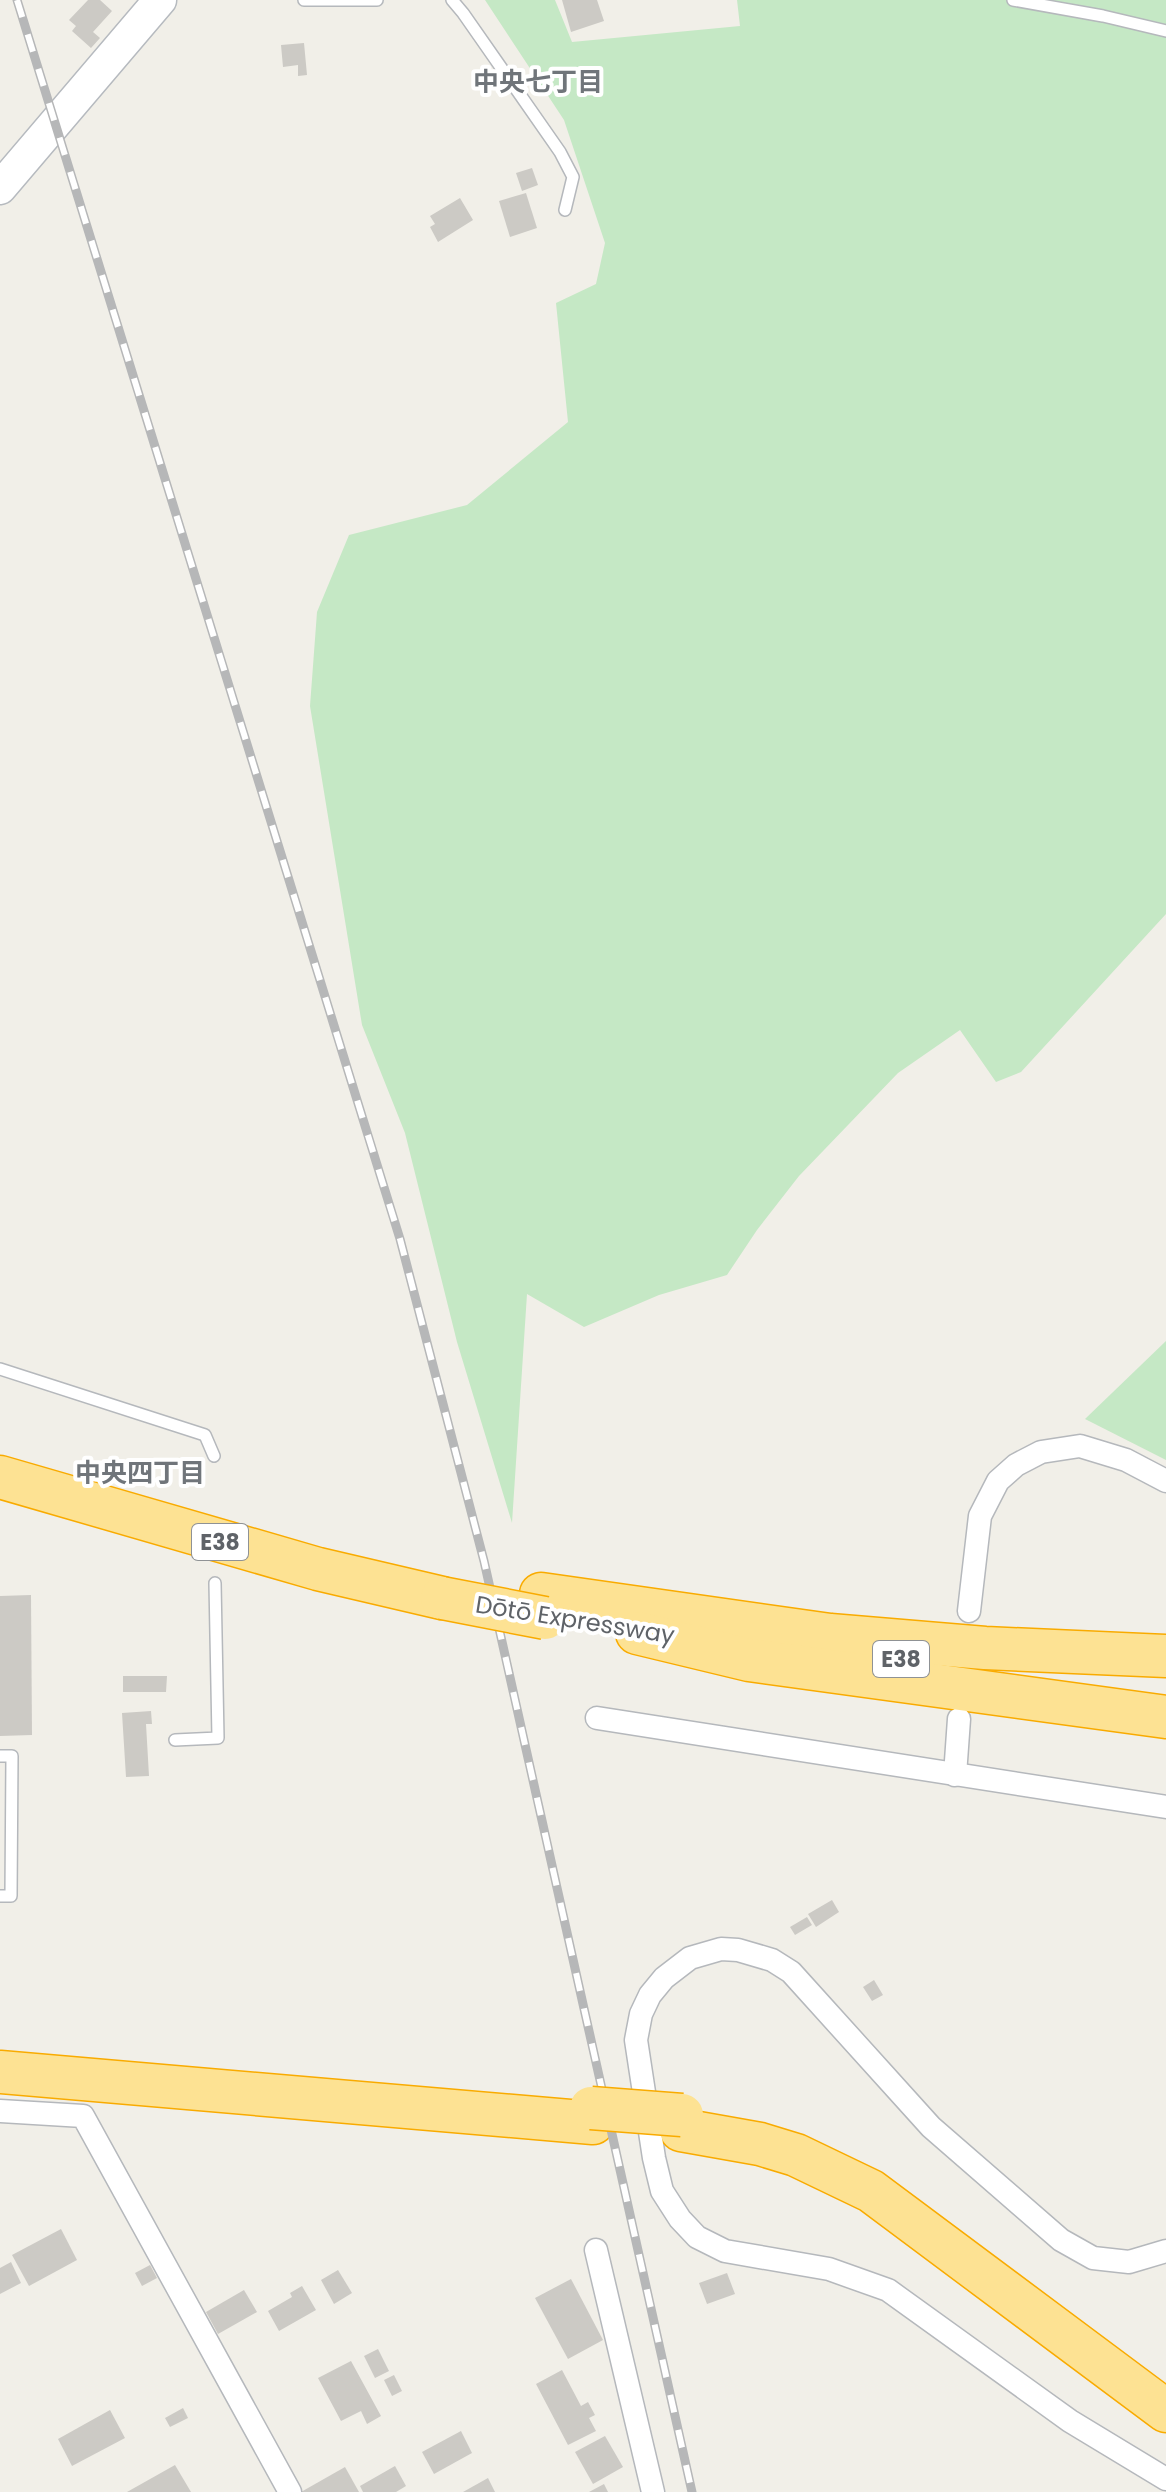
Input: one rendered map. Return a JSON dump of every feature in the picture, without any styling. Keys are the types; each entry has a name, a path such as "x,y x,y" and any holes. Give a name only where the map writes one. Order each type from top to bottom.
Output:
{"highway":[{"name":"Dōtō Expressway","path":"0,1460 440,1586"},
{"name":"Dōtō Expressway","path":"0,1477 304,1565 543,1606 637,1633 830,1654 1166,1672"},
{"name":"Dōtō Expressway","path":"543,1606 985,1648 1166,1656"},
{"path":"637,1633 749,1660 1166,1717"},
{"path":"830,1635 1166,1633"},
{"path":"0,2060 592,2115"},
{"path":"0,2072 763,2127 802,2140 880,2181 1166,2392"},
{"path":"682,2122 796,2155 871,2191 1166,2411"}],"street":[{"path":"0,188 160,0"},
{"path":"969,1611 980,1516 998,1481 1016,1465 1041,1452 1080,1446 1126,1460 1166,1481"},
{"path":"597,1718 1166,1807"},
{"path":"955,1775 959,1719"},
{"path":"1166,2251 1129,2262 1093,2258 1061,2240 931,2127 791,1972 772,1960 738,1950 721,1949 690,1958 664,1978 650,1995 641,2014 636,2040 662,2191 680,2219 697,2237 725,2251 829,2269 888,2290 1070,2421 1166,2479"},
{"path":"0,2111 83,2116 290,2492"},
{"path":"596,2250 653,2492"}],"lane":[{"path":"304,0 377,0"},
{"path":"452,0 560,152 573,177 565,210"},
{"path":"1013,0 1166,31"},
{"path":"0,1369 205,1435 214,1456"},
{"path":"175,1740 218,1738 215,1583"},
{"path":"0,1756 12,1756 6,1827 11,1896 0,1896"}],"green space":[{"path":"485,0 555,0 572,42 740,26 737,0 1166,0 1166,914 1021,1072 996,1082 960,1030 898,1073 799,1176 727,1275 659,1295 584,1327 527,1294 512,1523 457,1342 405,1133 362,1025 310,706 317,612 349,535 467,505 568,422 556,303 596,284 605,243 564,120"},
{"path":"1166,1341 1166,1460 1085,1419"}],"building":[{"path":"88,0 100,0 112,11 93,32 100,38 91,48 72,31 76,26 69,20"},
{"path":"562,0 597,0 604,21 571,32"},
{"path":"304,43 307,75 298,76 298,65 283,67 281,45"},
{"path":"532,168 538,185 522,191 516,173"},
{"path":"526,193 537,228 510,237 499,201"},
{"path":"460,198 473,220 438,242 430,227 435,224 430,216"},
{"path":"31,1595 32,1735 0,1736 0,1596"},
{"path":"123,1676 167,1676 166,1692 123,1692"},
{"path":"151,1711 152,1724 146,1724 149,1776 126,1777 122,1713"},
{"path":"832,1900 839,1912 816,1927 808,1914"},
{"path":"807,1917 812,1925 795,1935 790,1927"},
{"path":"874,1980 883,1995 872,2001 863,1987"},
{"path":"61,2229 77,2260 29,2286 12,2255"},
{"path":"11,2262 21,2283 0,2294 0,2268"},
{"path":"150,2265 157,2278 142,2286 135,2273"},
{"path":"338,2270 352,2293 334,2304 321,2280"},
{"path":"727,2273 735,2294 707,2304 699,2283"},
{"path":"571,2279 603,2340 568,2359 535,2298"},
{"path":"302,2286 316,2310 279,2331 268,2311 292,2297 290,2293"},
{"path":"244,2290 257,2312 218,2334 206,2312"},
{"path":"378,2349 389,2371 375,2378 364,2356"},
{"path":"351,2361 381,2416 367,2424 361,2411 341,2421 318,2378"},
{"path":"562,2370 581,2406 588,2402 595,2415 589,2418 596,2431 568,2445 536,2384"},
{"path":"394,2375 402,2391 392,2396 384,2380"},
{"path":"183,2408 188,2418 170,2427 165,2418"},
{"path":"110,2410 125,2438 72,2466 58,2439"},
{"path":"461,2431 472,2453 434,2474 422,2452"},
{"path":"605,2436 623,2467 593,2484 575,2452"},
{"path":"175,2465 191,2492 127,2492"},
{"path":"395,2466 406,2486 396,2492 363,2492 360,2486"},
{"path":"345,2467 359,2492 301,2492"},
{"path":"488,2478 495,2492 463,2492"},
{"path":"604,2484 608,2492 589,2492"}],"railway":[{"path":"17,0 400,1239 484,1561 692,2492"}],"district":[{"name":"中央七丁目","path":"538,82"},
{"name":"中央四丁目","path":"140,1473"}]}
